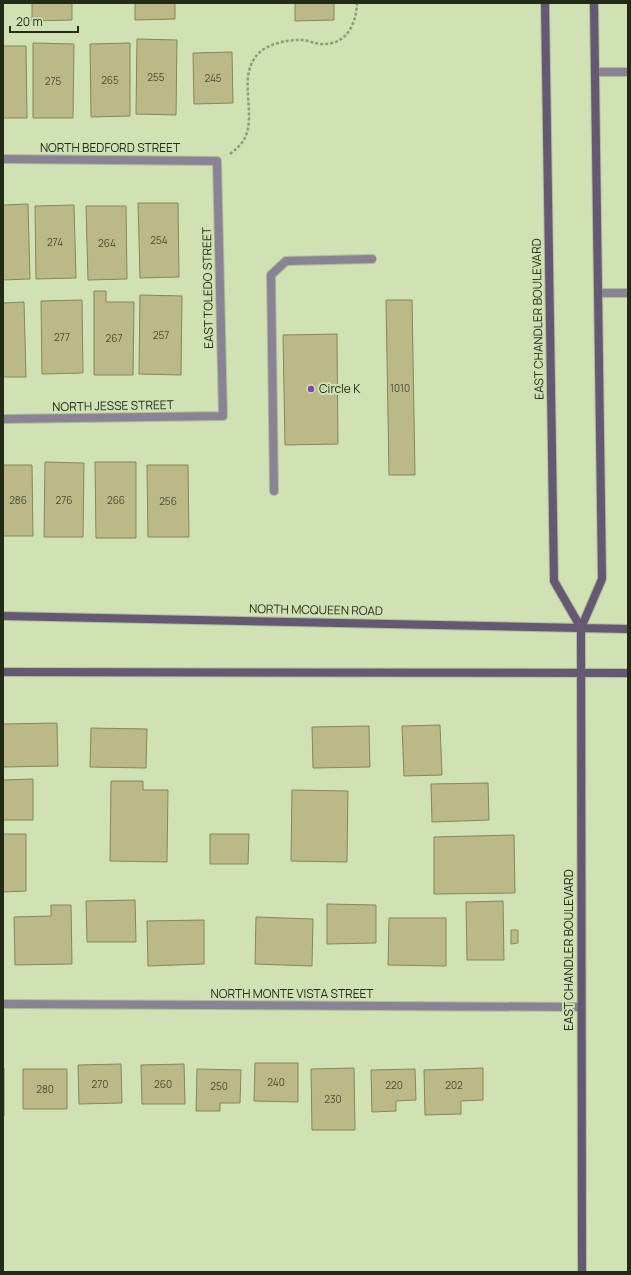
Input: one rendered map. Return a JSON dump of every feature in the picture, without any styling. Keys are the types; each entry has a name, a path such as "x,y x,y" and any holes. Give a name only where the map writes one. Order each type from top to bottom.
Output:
{"main road":[{"name":"EAST CHANDLER BOULEVARD","path":"546,3 554,581 581,628"},
{"name":"EAST CHANDLER BOULEVARD","path":"582,1272 581,628 602,579 594,3"},
{"name":"NORTH MCQUEEN ROAD","path":"3,616 628,629"},
{"path":"3,672 628,673"}],"street":[{"path":"595,72 628,72"},
{"name":"NORTH BEDFORD STREET","path":"3,159 217,163"},
{"name":"EAST TOLEDO STREET","path":"217,163 223,416"},
{"path":"274,491 271,275 286,261 372,259"},
{"path":"598,293 628,293"},
{"name":"NORTH JESSE STREET","path":"3,420 223,416"},
{"name":"NORTH MONTE VISTA STREET","path":"3,1004 581,1007"}],"path":[{"path":"217,163 244,141 248,120 249,74 252,62 259,53 267,48 289,41 300,40 322,44 339,39 352,28 356,17 357,3"}],"building":[{"path":"32,3 72,3 72,20 32,21"},
{"path":"135,3 175,3 175,19 135,20"},
{"path":"295,3 334,3 334,20 295,21"},
{"path":"137,39 177,40 176,115 136,114"},
{"path":"33,43 74,44 73,118 33,118"},
{"path":"130,43 130,116 91,117 90,44"},
{"path":"3,46 26,46 27,118 3,118"},
{"path":"232,52 233,103 194,104 193,53"},
{"path":"138,203 178,203 179,277 140,278"},
{"path":"28,204 30,279 3,280 3,205"},
{"path":"74,205 76,278 36,279 35,206"},
{"path":"86,206 126,206 127,279 88,280"},
{"path":"94,291 106,291 106,302 134,302 133,375 94,375"},
{"path":"140,295 182,296 181,375 139,374"},
{"path":"82,300 83,373 42,374 41,301"},
{"name":"Circle K","path":"386,300 412,300 415,475 389,475"},
{"path":"24,302 26,377 3,377 3,303"},
{"name":"Circle K","path":"337,334 338,444 285,445 283,335"},
{"path":"45,462 84,463 83,537 44,537"},
{"path":"95,462 136,462 136,538 96,538"},
{"path":"3,465 32,465 33,536 3,536"},
{"path":"147,465 188,465 189,537 148,537"},
{"path":"57,723 58,766 3,767 3,724"},
{"path":"440,725 442,775 404,776 402,726"},
{"path":"369,726 370,767 313,768 312,727"},
{"path":"91,728 147,729 146,768 90,767"},
{"path":"33,779 33,820 3,820 3,780"},
{"path":"111,781 143,781 143,790 168,790 167,862 110,861"},
{"path":"488,783 489,820 432,822 431,784"},
{"path":"292,790 348,791 347,862 291,861"},
{"path":"3,834 26,834 26,891 3,892"},
{"path":"210,834 249,834 248,864 210,864"},
{"path":"514,835 515,893 434,894 434,837"},
{"path":"135,900 136,942 87,942 86,901"},
{"path":"503,901 504,960 467,960 466,902"},
{"path":"327,904 376,905 376,943 327,944"},
{"path":"51,905 71,905 72,964 15,965 14,917 51,916"},
{"path":"256,917 313,919 312,966 255,964"},
{"path":"389,918 446,918 446,966 388,965"},
{"path":"204,920 204,964 148,966 147,921"},
{"path":"511,930 518,930 518,943 511,944"},
{"path":"255,1063 298,1063 298,1102 254,1101"},
{"path":"121,1064 122,1103 79,1104 78,1065"},
{"path":"184,1064 185,1104 142,1104 141,1065"},
{"path":"4,1068 4,1116 3,1116"},
{"path":"354,1068 355,1130 312,1130 311,1069"},
{"path":"483,1068 483,1100 461,1101 461,1114 425,1115 424,1070"},
{"path":"23,1069 67,1069 67,1109 23,1109"},
{"path":"197,1069 241,1070 240,1103 220,1103 220,1111 196,1111"},
{"path":"415,1069 416,1100 396,1101 396,1111 372,1112 371,1070"}],"place":[{"name":"Circle K","path":"311,389"}]}
